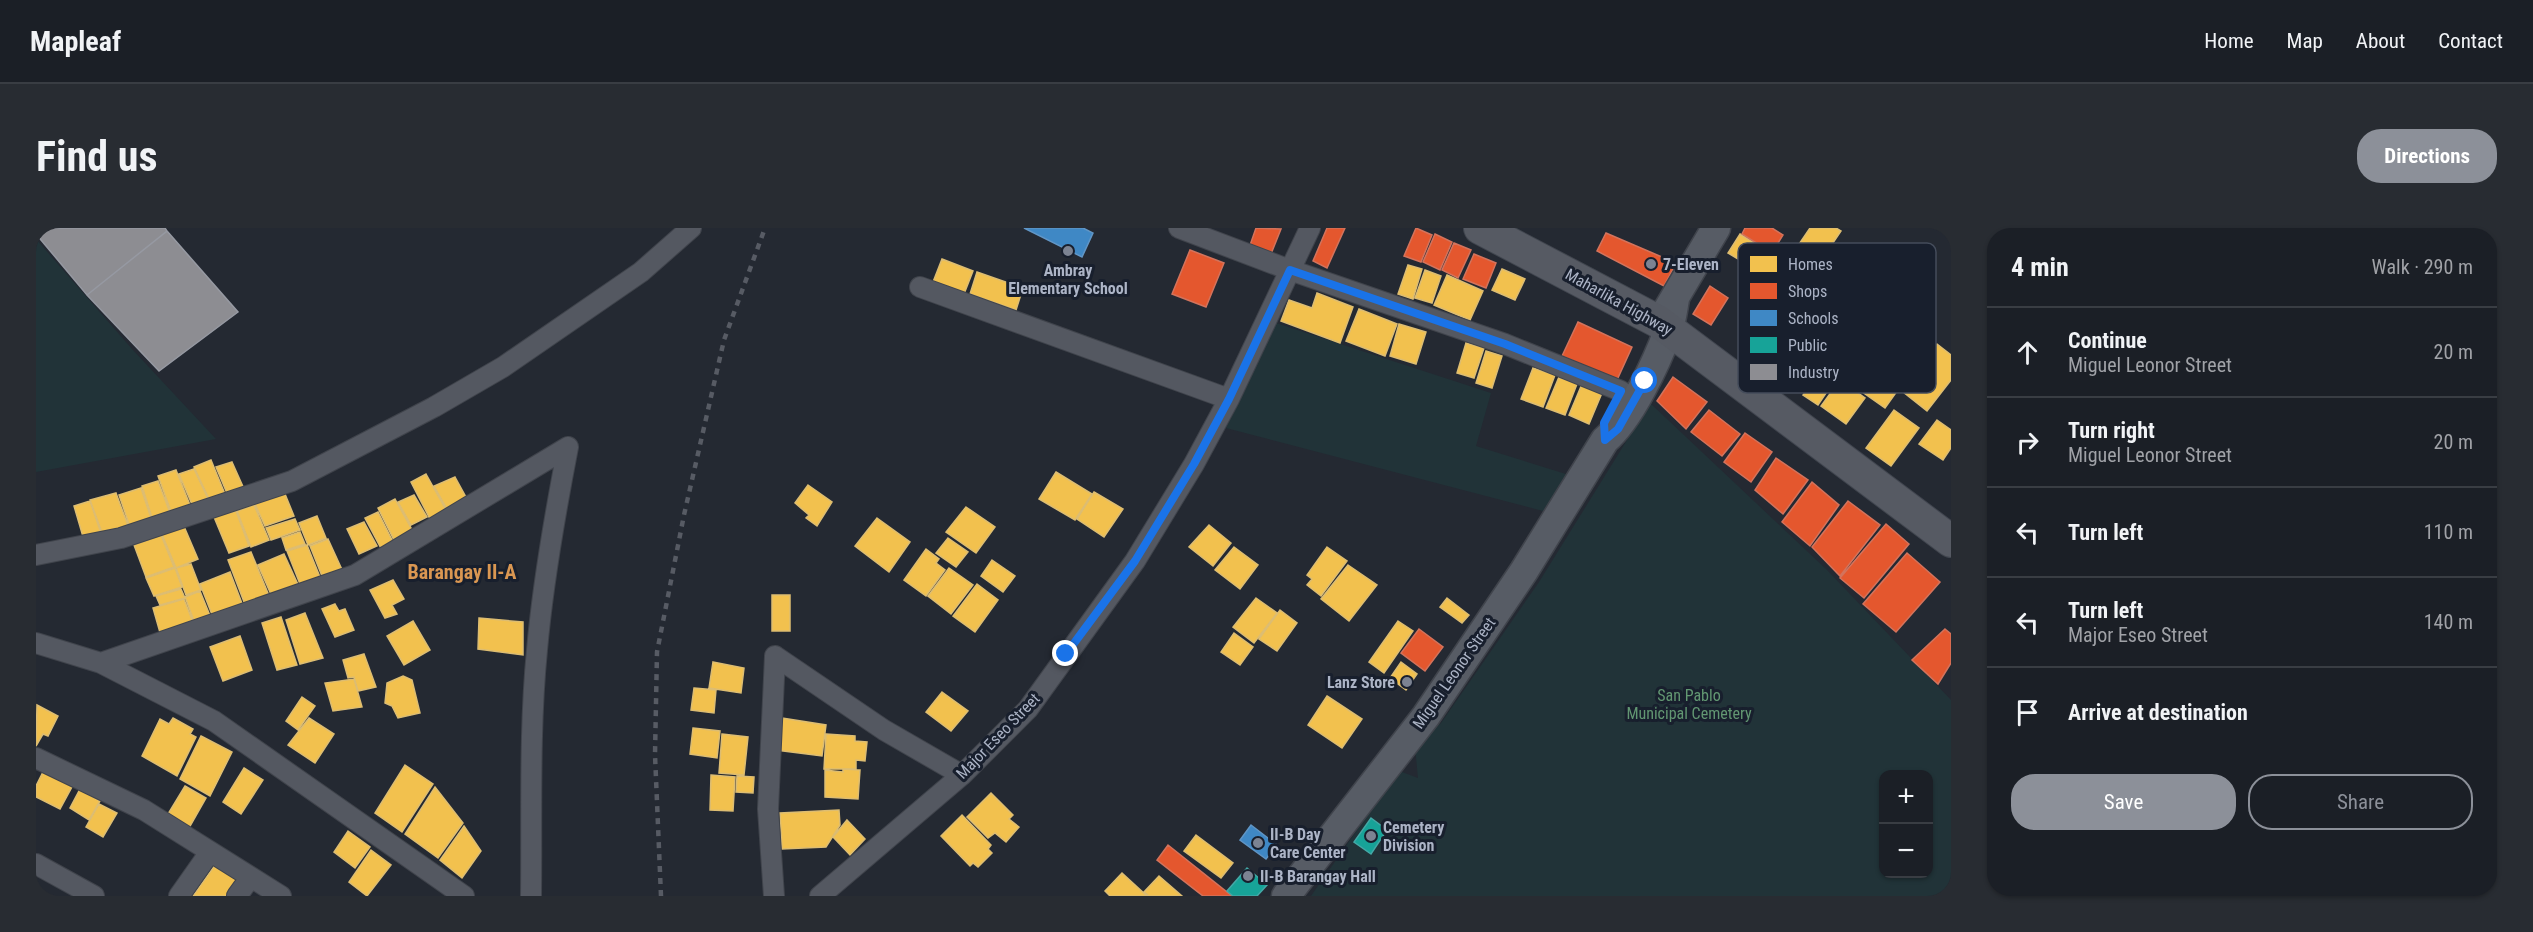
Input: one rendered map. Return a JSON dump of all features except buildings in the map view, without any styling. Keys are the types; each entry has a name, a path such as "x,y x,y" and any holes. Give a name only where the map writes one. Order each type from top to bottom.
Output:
{"main road":[{"name":"Maharlika Highway","path":"1480,228 1668,317 1738,372"},
{"name":"Maharlika Highway","path":"1764,393 1951,541"}],"street":[{"path":"36,555 121,537 292,481 434,407 503,367 641,272 691,228"},
{"path":"1179,228 1290,270 1505,344 1621,391"},
{"name":"Major Eseo Street","path":"820,896 962,775 1028,709 1135,561 1194,464 1229,399 1310,228"},
{"name":"Miguel Leonor Street","path":"1605,440 1604,423 1640,350 1668,317 1716,228"},
{"path":"920,287 1229,399"},
{"name":"Miguel Leonor Street","path":"1286,896 1426,716 1524,571 1605,440 1618,429 1656,361 1668,317"},
{"path":"101,663 355,575 568,447 547,556 536,652 532,754 531,896"},
{"path":"36,643 101,663 214,721 464,896"},
{"path":"774,896 768,809 775,656 884,730 962,775"},
{"path":"36,758 144,810 280,896"},
{"path":"179,896 210,852"},
{"path":"36,864 94,896"},
{"path":"237,896 250,878"}],"green space":[{"path":"36,239 132,349 216,439 36,472"},
{"path":"1276,323 1491,393 1476,446 1569,475 1543,511 1226,428"},
{"name":"San Pablo Municipal Cemetery","path":"1650,403 1827,570 1951,700 1951,896 1311,896 1371,810 1394,769 1418,778 1415,747 1441,723 1539,582"}],"railway":[{"path":"661,896 655,755 657,652 684,515 724,340 765,228"}],"place":[{"name":"Ambray Elementary School","path":"1068,251"},
{"name":"7-Eleven","path":"1651,264"},
{"name":"Lanz Store","path":"1407,682"},
{"name":"Cemetery Division","path":"1371,836"},
{"name":"II-B Day Care Center","path":"1258,843"},
{"name":"II-B Barangay Hall","path":"1248,876"}],"district":[{"name":"Barangay II-A","path":"462,572"}],"route":[{"path":"1066,654 1135,561 1194,464 1229,399 1290,270 1505,344 1621,391 1604,423 1605,440 1618,429 1645,381"}]}
